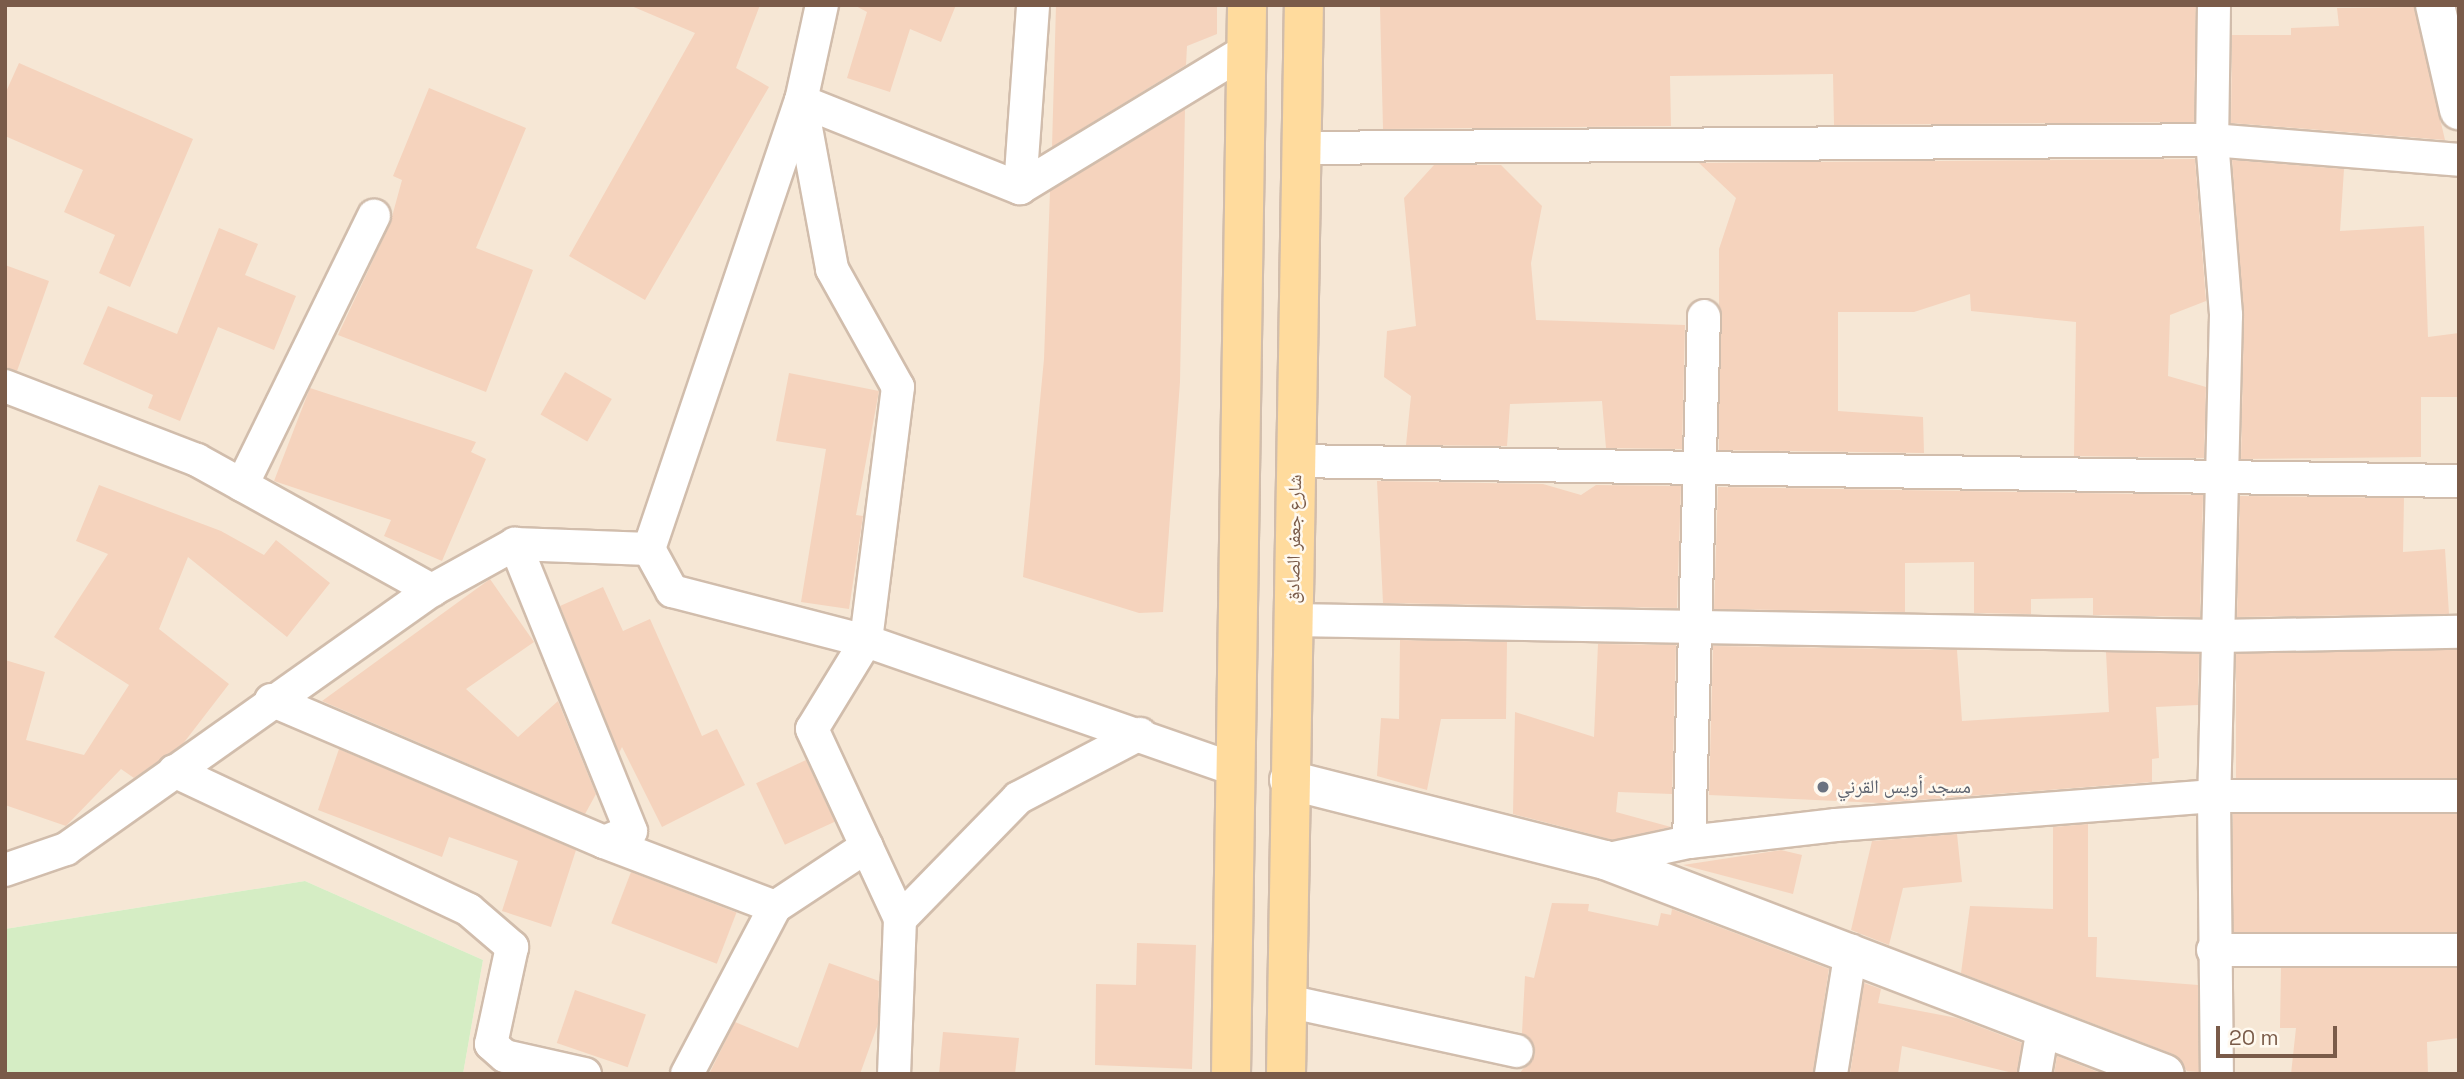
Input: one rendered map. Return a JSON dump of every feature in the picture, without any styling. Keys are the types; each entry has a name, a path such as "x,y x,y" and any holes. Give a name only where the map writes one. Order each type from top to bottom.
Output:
{"main road":[{"path":"1231,1074 1247,5"},
{"name":"شارع جعفر الصادق","path":"1286,1074 1292,620 1304,148 1304,5"}],"street":[{"path":"822,5 801,101 649,549 671,591 866,641 1140,734 1236,770"},
{"path":"1020,188 1033,5"},
{"path":"2214,5 2212,140 2226,315 2219,475 2214,796 2213,950 2217,1074"},
{"path":"2435,5 2459,110"},
{"path":"1020,188 1247,50"},
{"path":"801,101 1020,188"},
{"path":"801,101 832,269 898,387 866,641 812,729 900,919 894,1074"},
{"path":"1304,148 2212,140 2459,160"},
{"path":"242,485 374,216"},
{"path":"1689,842 1696,468 1704,316"},
{"path":"5,386 197,460 432,590"},
{"path":"1296,461 2459,481"},
{"path":"5,870 66,849 271,700 432,590 515,544 649,549"},
{"path":"515,544 631,831 604,842"},
{"path":"1292,620 2218,636 2459,632"},
{"path":"271,700 604,842 775,907"},
{"path":"900,919 1018,799 1140,734"},
{"path":"174,771 469,910 512,947 491,1044 505,1056 585,1074"},
{"path":"1289,780 1605,860 1851,951 2146,1069"},
{"path":"1605,860 1689,842 2214,796 2459,796"},
{"path":"687,1074 775,907 867,846"},
{"path":"2213,950 2459,950"},
{"path":"1831,1074 1851,951"},
{"path":"1287,1001 1517,1051"},
{"path":"2035,1074 2043,1028"}],"shaded area":[{"path":"5,5 2459,5 2459,1074 463,1074 483,960 305,881 5,929"}],"green space":[{"path":"305,881 483,960 463,1074 5,1074 5,929"}],"building":[{"path":"629,5 760,5 736,68 769,87 645,300 569,256 695,33"},
{"path":"854,5 956,5 941,42 910,29 890,92 847,78 867,12"},
{"path":"1056,5 1217,5 1217,34 1187,46 1186,65 1052,147"},
{"path":"2196,5 2194,122 1834,125 1833,74 1670,76 1671,126 1383,129 1380,7"},
{"path":"2414,7 2445,140 2231,123 2232,35 2291,35 2291,28 2339,26 2337,8"},
{"path":"19,63 193,139 130,287 99,273 115,235 64,212 83,170 5,136 5,94"},
{"path":"429,88 526,128 476,248 533,270 486,392 338,335 390,224 402,180 393,176"},
{"path":"1185,109 1180,382 1163,612 1139,613 1023,577 1044,359 1050,191"},
{"path":"2195,159 2206,301 2170,315 2168,376 2206,387 2204,458 2074,456 2076,322 1971,311 1970,294 1914,312 1838,312 1838,411 1923,417 1924,453 1719,450 1719,249 1736,198 1699,163"},
{"path":"2232,160 2344,169 2340,231 2424,226 2428,337 2459,333 2459,397 2421,397 2421,457 2241,459 2244,315"},
{"path":"1434,165 1501,165 1542,206 1531,263 1536,320 1685,325 1682,449 1606,448 1602,401 1510,404 1507,446 1406,445 1411,396 1384,377 1387,331 1416,326 1404,198"},
{"path":"219,228 258,244 245,275 296,296 274,350 218,327 180,421 148,408 153,395 83,364 108,306 177,334"},
{"path":"5,265 49,281 17,371 5,368"},
{"path":"565,372 612,399 587,441 540,414"},
{"path":"789,373 879,391 856,515 863,516 849,609 801,602 826,449 776,441"},
{"path":"310,388 476,442 471,452 486,459 442,561 384,536 391,520 274,481"},
{"path":"1377,481 1543,484 1581,495 1596,485 1681,486 1677,608 1383,603"},
{"path":"99,485 221,531 264,555 276,540 330,583 287,637 188,557 159,629 229,684 182,745 134,778 121,769 66,826 5,805 5,660 45,672 26,740 84,755 129,685 54,637 108,554 76,541"},
{"path":"1718,487 2203,495 2200,617 2093,615 2093,598 2031,599 2031,614 1974,613 1974,562 1905,563 1905,612 1714,609"},
{"path":"2240,496 2404,498 2403,552 2445,549 2449,614 2237,617"},
{"path":"490,579 534,642 466,689 518,737 558,701 596,794 585,814 322,701"},
{"path":"603,587 623,631 650,619 702,736 717,729 745,785 662,827 622,747 619,753 560,606"},
{"path":"1400,640 1507,642 1506,719 1441,719 1427,790 1377,776 1381,718 1399,719"},
{"path":"1598,644 1676,645 1672,794 1618,792 1616,812 1671,827 1613,840 1513,814 1515,712 1594,737"},
{"path":"1713,646 1957,650 1962,721 2109,712 2106,652 2199,654 2198,705 2156,707 2159,758 2152,759 2152,782 1880,803 1709,795"},
{"path":"2236,650 2459,650 2459,778 2236,778"},
{"path":"339,749 576,850 551,927 502,911 518,861 449,837 442,857 318,810"},
{"path":"806,760 835,822 785,845 756,783"},
{"path":"2233,814 2459,814 2459,932 2233,932"},
{"path":"2088,824 2088,937 2097,937 2096,977 2198,985 2199,1072 2187,1071 2173,1054 1961,973 1970,906 2053,909 2053,827"},
{"path":"1957,834 1962,882 1903,888 1889,945 1851,930 1872,841"},
{"path":"1781,850 1802,855 1793,894 1683,865"},
{"path":"631,872 736,912 717,964 611,923"},
{"path":"1552,903 1589,904 1588,911 1658,926 1661,913 1671,915 1672,909 1829,969 1813,1074 1519,1074 1535,1054 1522,1033 1525,976 1534,978"},
{"path":"1137,943 1196,945 1192,1069 1095,1065 1096,984 1136,985"},
{"path":"829,963 879,981 878,1024 860,1074 709,1074 735,1022 798,1048"},
{"path":"2281,968 2459,968 2459,1038 2427,1042 2428,1074 2291,1074 2296,1028 2280,1028"},
{"path":"1864,983 1881,989 1878,1003 1957,1018 2022,1043 2017,1074 1902,1046 1898,1074 1850,1074"},
{"path":"575,990 646,1014 628,1067 557,1043"},
{"path":"943,1032 1019,1038 1015,1074 939,1074"},
{"path":"2057,1056 2103,1074 2054,1074"}],"place":[{"name":"مسجد أويس القرني","path":"1823,787"}]}
